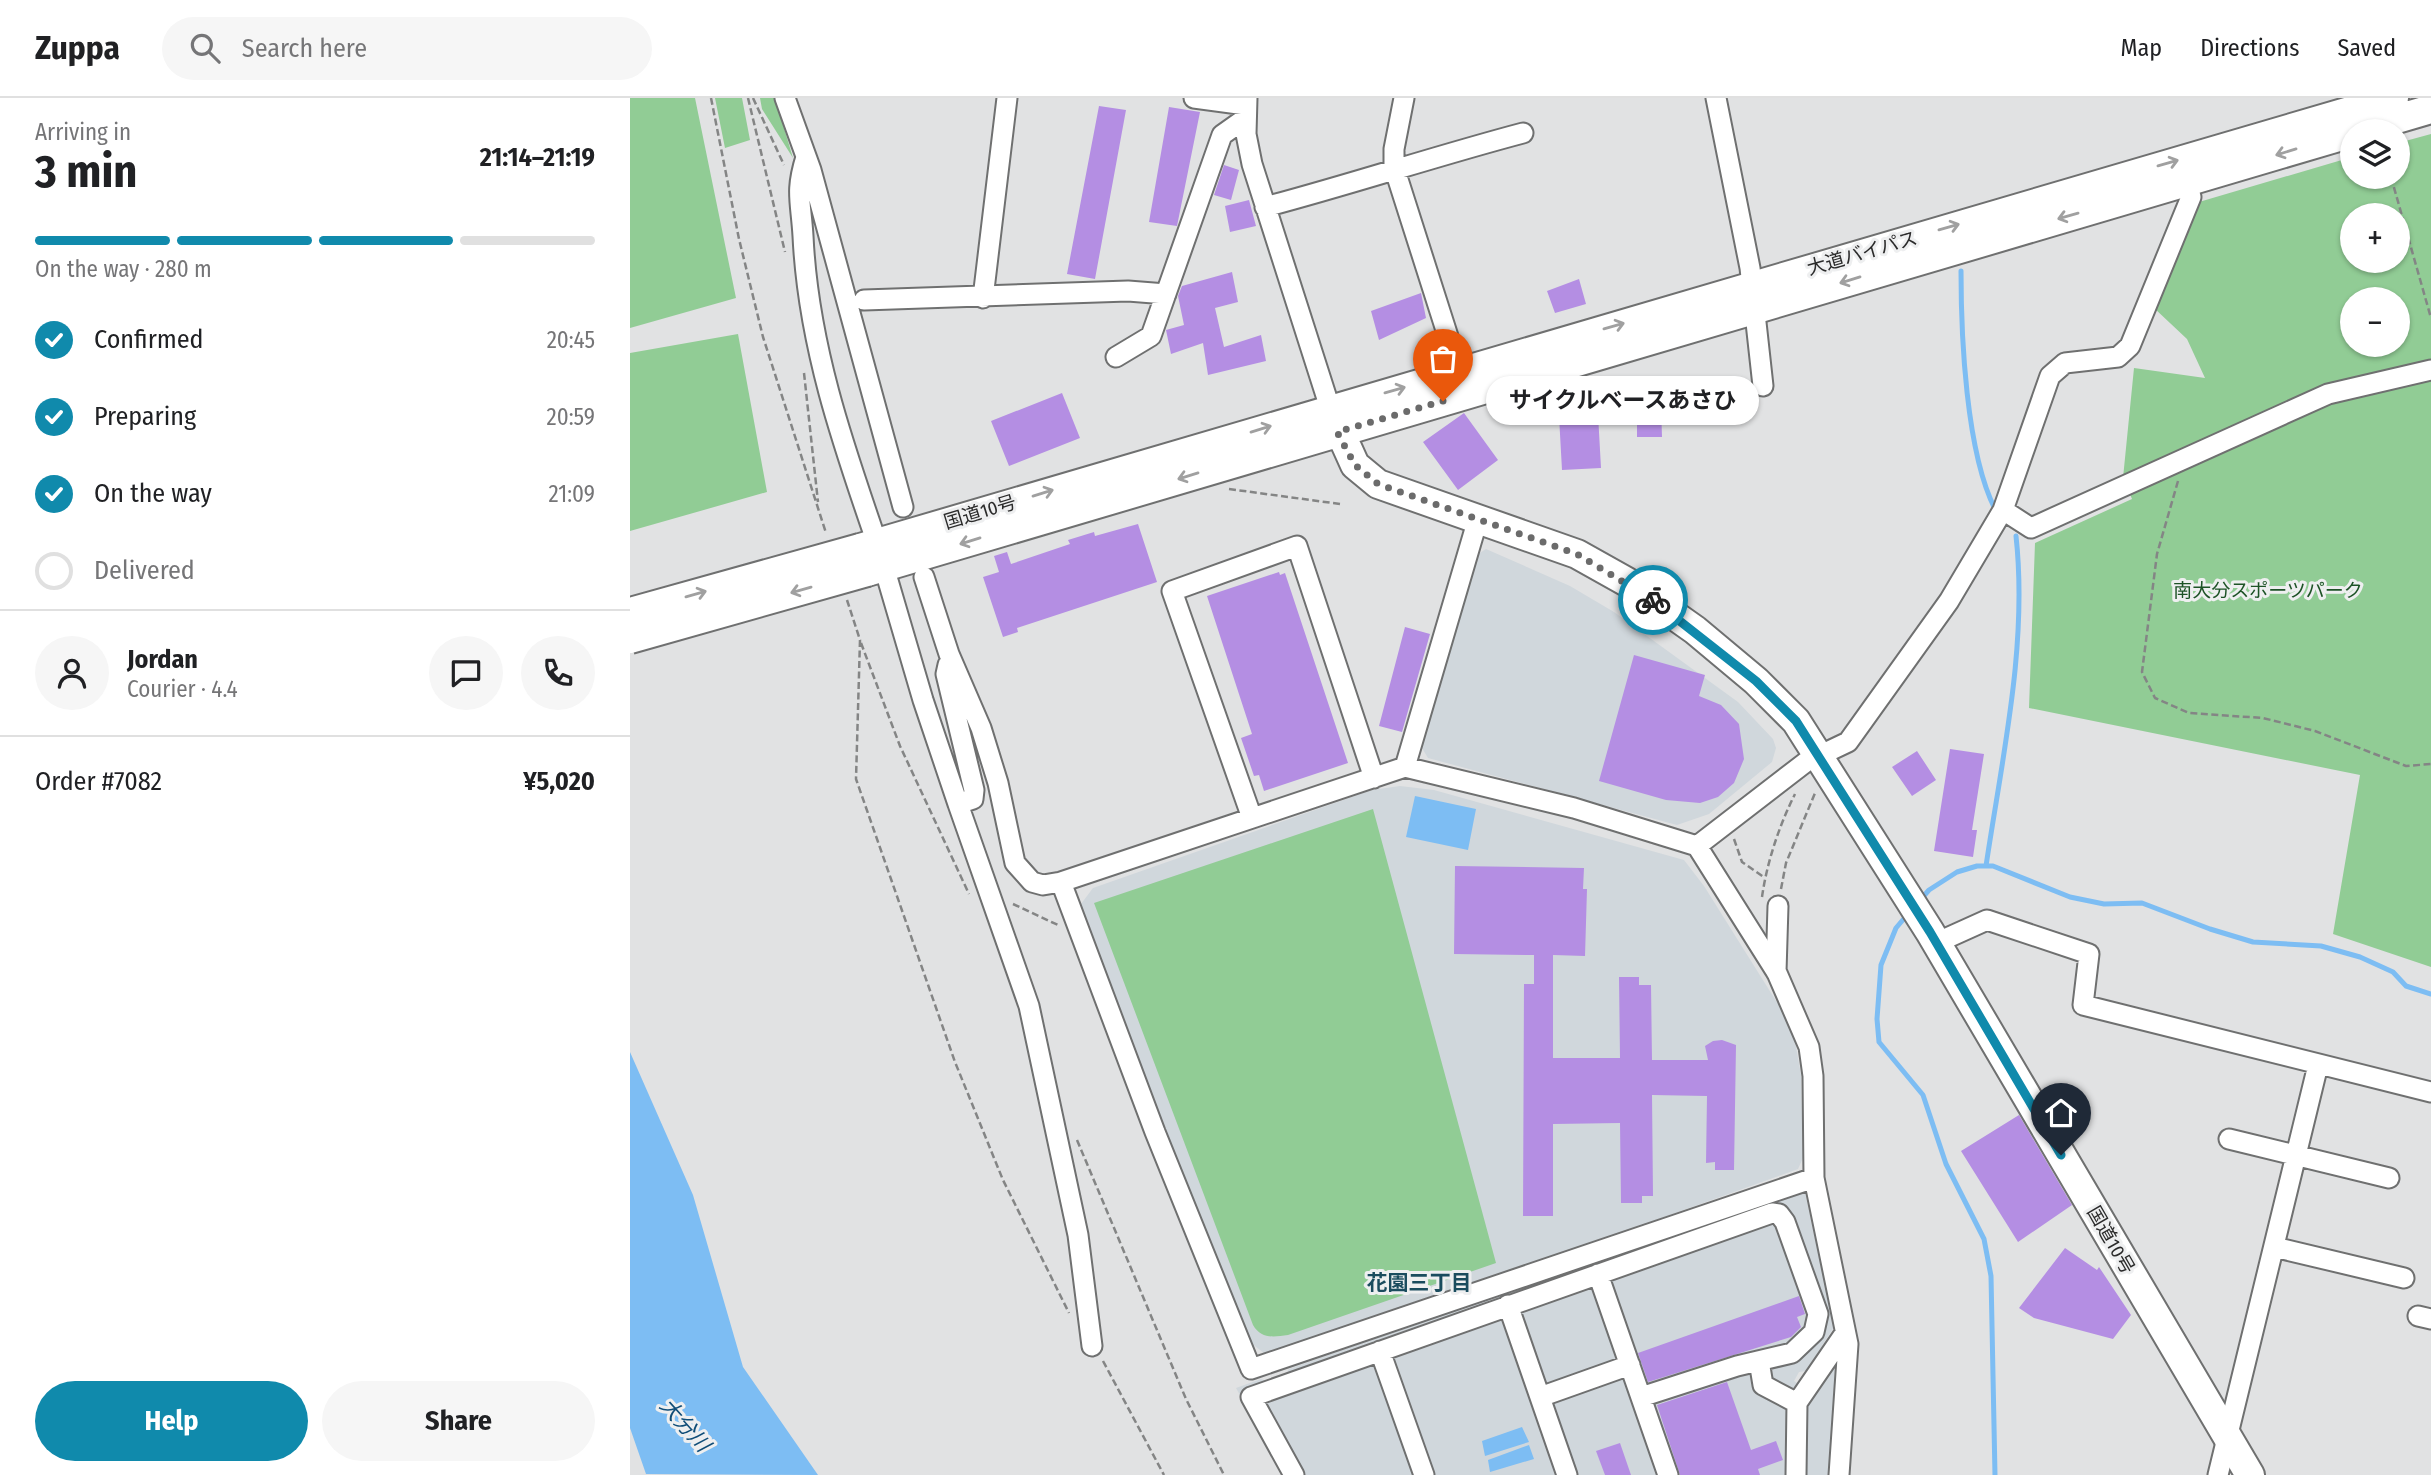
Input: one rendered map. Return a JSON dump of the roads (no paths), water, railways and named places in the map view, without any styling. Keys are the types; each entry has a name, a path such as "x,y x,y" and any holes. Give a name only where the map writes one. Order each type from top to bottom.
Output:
{"highway":[{"name":"大道バイパス","path":"1330,425 1754,297 2394,98"},
{"name":"大道バイパス","path":"2400,119 2431,110"},
{"name":"大道バイパス","path":"1330,425 1460,371 1754,297 2187,181 2340,136"},
{"name":"国道10号","path":"630,639 872,557 1330,425"},
{"name":"国道10号","path":"1330,425 1347,475 1365,490 1475,529 1569,569 1618,598 1741,685 1816,755"},
{"name":"国道10号","path":"1330,425 1355,465 1378,484 1577,554 1627,582 1695,630 1756,681 1796,721 1933,938 2250,1475"},
{"name":"国道10号","path":"630,612 872,557"}],"street":[{"path":"785,98 806,157 903,507"},
{"path":"983,298 1007,98"},
{"path":"1194,98 1240,104"},
{"path":"1404,98 1394,149 1394,167 1460,371"},
{"path":"1716,98 1742,218 1754,297 1763,386"},
{"path":"1240,104 1248,149 1330,425"},
{"path":"1116,357 1151,336 1222,135 1240,104"},
{"path":"1265,207 1326,191 1394,167 1523,133"},
{"path":"806,157 797,185 811,325 872,557 1029,1006 1078,1236 1092,1346"},
{"path":"1697,846 1816,755 1848,742 1949,601 2003,510 2050,376 2065,363 2118,358 2130,346 2191,197 2187,181"},
{"path":"864,300 1128,291 1166,294"},
{"path":"2003,510 2031,528 2328,394 2431,370"},
{"path":"1405,767 1475,529"},
{"path":"1252,818 1172,591 1297,546 1374,778"},
{"path":"924,577 949,654 981,728 998,783 1014,863 1032,881 1043,885 1061,882 1405,767 1574,808 1697,846 1777,973 1809,1047 1813,1076 1814,1178 1848,1344 1839,1475"},
{"path":"949,654 946,674 974,790 973,799 958,804"},
{"path":"1061,882 1156,1132 1251,1369 1814,1178"},
{"path":"1770,903 1777,973"},
{"path":"1933,938 1987,920 2019,928 2089,954 2083,1005 2431,1092"},
{"path":"2218,1475 2318,1065"},
{"path":"2229,1139 2389,1178"},
{"path":"1294,1475 1251,1396 1772,1213 1779,1214 1785,1222 1818,1318 1808,1340 1792,1353 1641,1398"},
{"path":"2274,1247 2404,1278"},
{"path":"1598,1274 1668,1475"},
{"path":"1508,1306 1567,1475"},
{"path":"1796,1475 1797,1404 1845,1333"},
{"path":"1380,1351 1424,1475"},
{"path":"1759,1361 1763,1385 1797,1404"},
{"path":"1540,1397 1630,1365"}],"water":[{"path":"1415,796 1476,809 1468,850 1406,837"},
{"name":"大分川","path":"630,1052 693,1195 743,1367 818,1475 646,1474 630,1428"},
{"path":"1522,1427 1529,1442 1485,1456 1482,1441"},
{"path":"1529,1445 1534,1459 1490,1472 1488,1460"}],"waterway":[{"path":"1961,271 1964,360 1971,426 1985,485 1995,509"},
{"path":"1986,866 2016,660 2019,618 2016,536"},
{"path":"1921,899 1929,890 1957,872 1977,866 1993,866 2070,897 2104,904 2142,903 2253,942 2321,946 2360,957 2393,972 2406,986 2431,994"},
{"path":"1907,915 1896,928 1881,965 1877,1019 1879,1042 1923,1095 1946,1164 1984,1239 1991,1276 1995,1475"}],"place":[{"name":"サイクルベースあさひ","path":"1443,401"}],"district":[{"name":"花園三丁目","path":"1419,1283"}],"park label":[{"name":"南大分スポーツパーク","path":"2268,590"}]}
